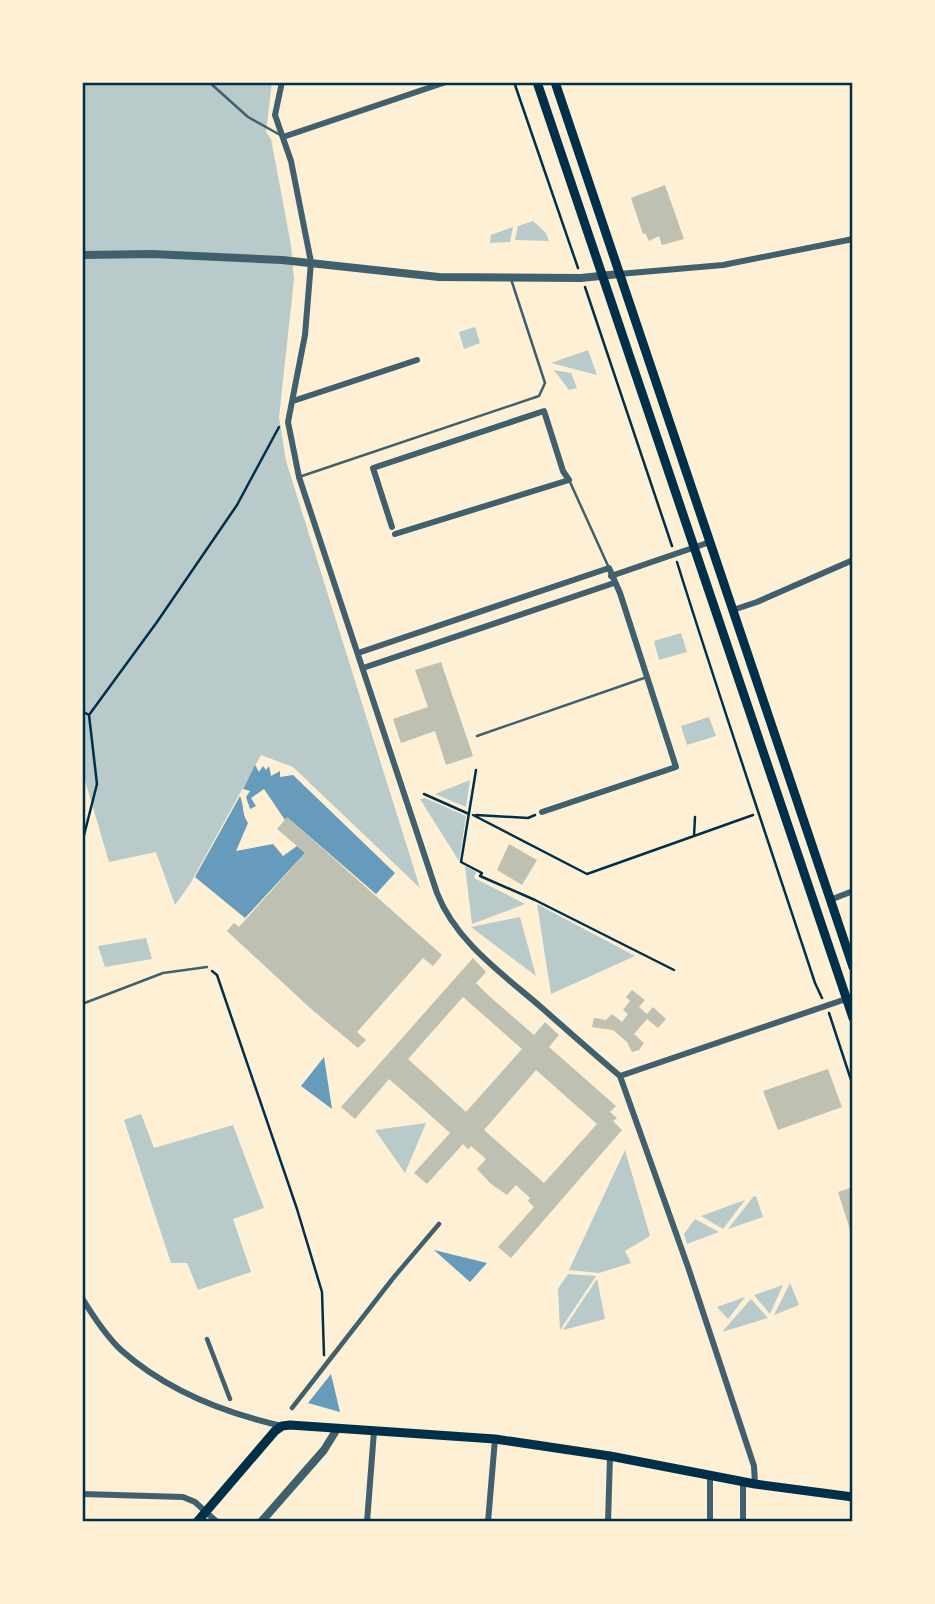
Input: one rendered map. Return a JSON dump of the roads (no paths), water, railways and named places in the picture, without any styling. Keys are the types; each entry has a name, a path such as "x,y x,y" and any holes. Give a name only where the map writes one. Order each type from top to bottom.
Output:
{"main road":[{"path":"537,82 850,998 853,1018"},
{"path":"555,82 853,967"},
{"path":"197,1522 282,1426 495,1439 611,1456 755,1484 853,1497"}],"street":[{"path":"282,82 275,116 296,182 311,262 305,335 288,422 299,477 444,909 456,928 502,974 620,1076 715,1345 754,1466 755,1484"},
{"path":"283,137 446,82"},
{"path":"82,255 152,254 275,259 439,277 582,278 723,265 853,239"},
{"path":"293,401 417,360"},
{"path":"544,411 563,471 569,480 393,531 373,468 544,411"},
{"path":"363,668 613,580 710,542"},
{"path":"733,610 853,559"},
{"path":"358,653 609,568 620,593 676,767 542,812"},
{"path":"831,900 853,891"},
{"path":"620,1076 850,998"},
{"path":"292,1408 439,1224"},
{"path":"82,1298 92,1315 121,1349 150,1370 212,1405 282,1426"},
{"path":"206,1339 230,1399"},
{"path":"261,1522 324,1450 337,1429"},
{"path":"368,1522 374,1431"},
{"path":"488,1522 495,1439"},
{"path":"608,1522 611,1456"},
{"path":"710,1476 710,1522"},
{"path":"743,1482 743,1522"},
{"path":"82,1494 183,1497 195,1502 217,1522"}],"lane":[{"path":"209,82 248,117 283,137"},
{"path":"299,477 535,399 542,392 545,383 511,277"},
{"path":"569,480 609,568"},
{"path":"477,736 647,677"},
{"path":"82,1004 163,973 207,967"}],"water":[{"path":"255,765 259,772 263,766 266,770 269,766 271,776 280,771 280,777 293,775 395,873 376,894 288,818 285,820 264,789 251,798 256,806 250,809 246,797 250,791 243,789"},
{"path":"240,796 248,823 236,851 273,844 283,856 297,846 305,853 245,918 195,877"},
{"path":"324,1057 332,1109 301,1086"},
{"path":"434,1250 487,1263 470,1282"},
{"path":"331,1374 340,1412 308,1403"}]}
